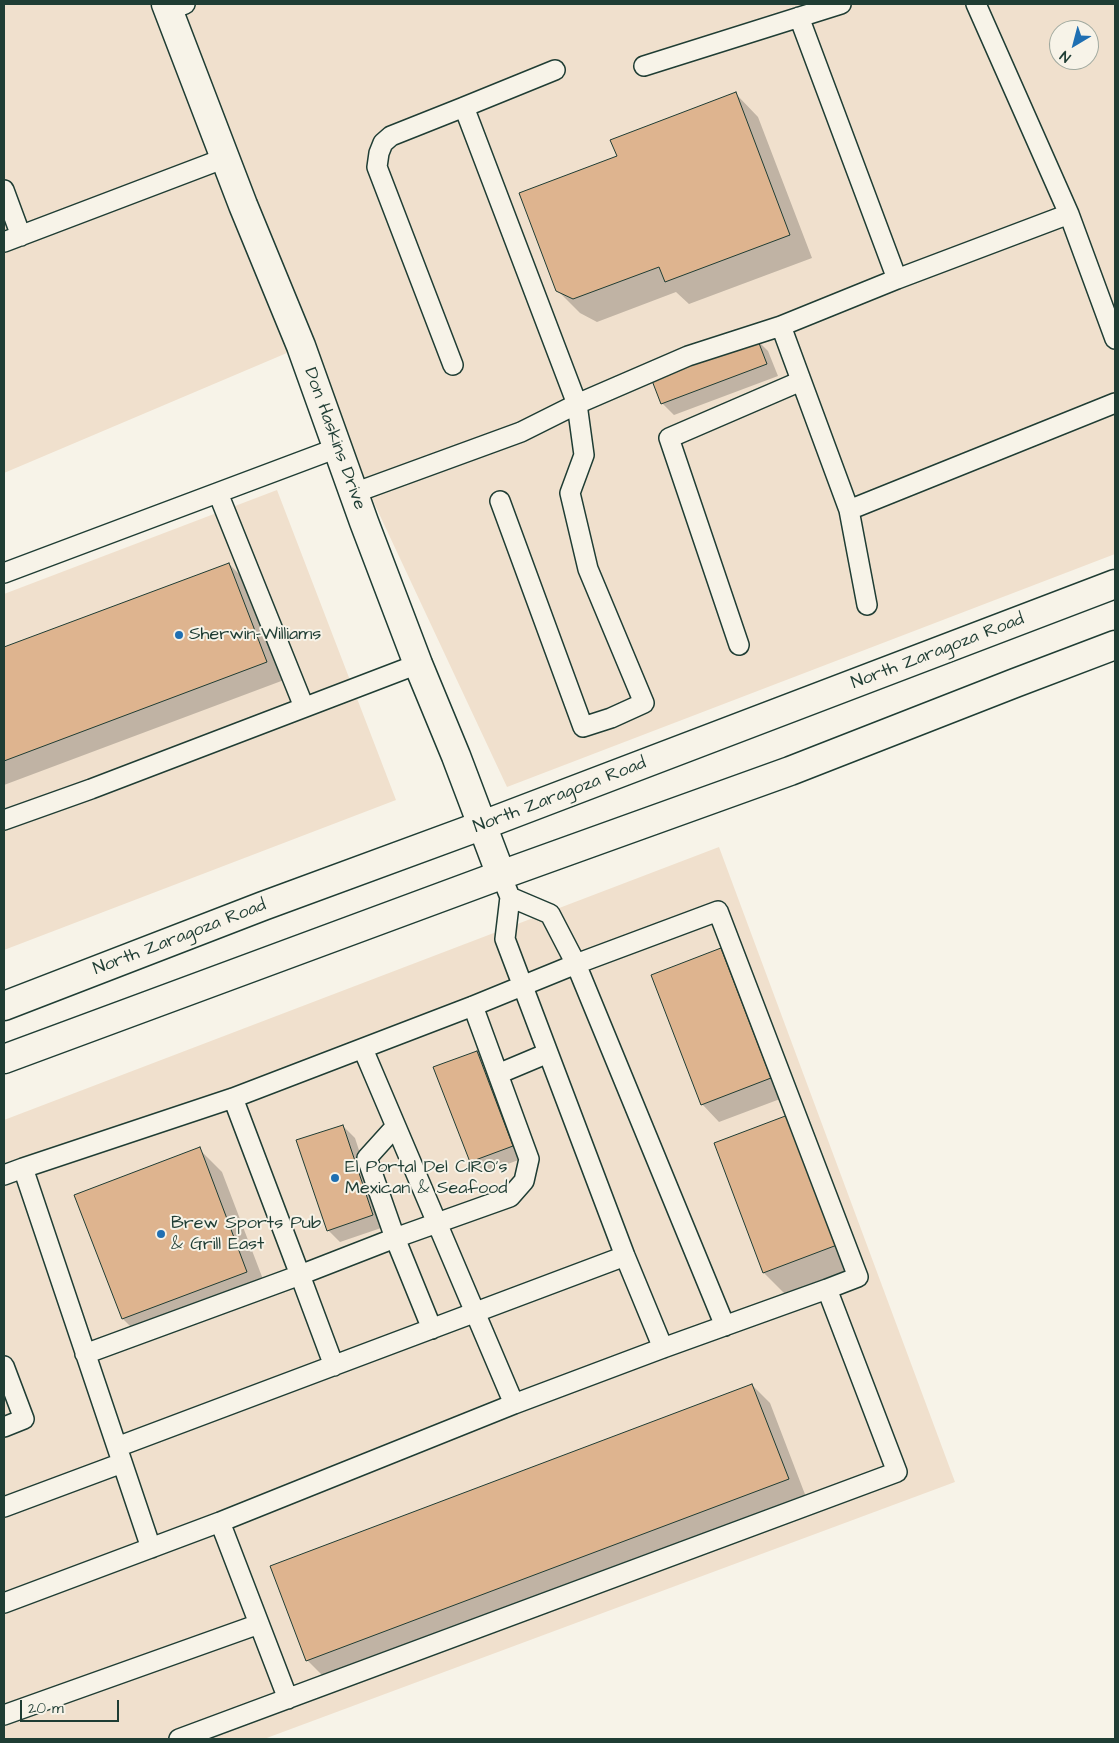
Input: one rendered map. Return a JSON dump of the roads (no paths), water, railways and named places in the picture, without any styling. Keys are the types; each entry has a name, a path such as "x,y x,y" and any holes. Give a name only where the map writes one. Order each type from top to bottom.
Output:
{"main road":[{"name":"Don Haskins Drive","path":"173,6 225,158 301,346 418,664 506,886"},
{"name":"North Zaragoza Road","path":"4,1006 263,906 483,825 1115,584"},
{"path":"4,1059 506,886 790,771 1115,645"}],"lane":[{"path":"644,66 842,4"},
{"path":"976,4 1068,214 1115,338"},
{"path":"799,17 897,279"},
{"path":"453,365 377,167 378,153 383,143 391,136 555,70"},
{"path":"464,107 577,404 584,455 570,493 572,502 588,569 644,703 583,728 500,501"},
{"path":"4,190 12,239 225,158"},
{"path":"354,493 521,432 577,404 688,356 781,326 897,279 1068,214"},
{"path":"781,326 849,510 867,605"},
{"path":"739,645 670,438 802,381"},
{"path":"849,510 1115,403"},
{"path":"4,573 338,448"},
{"path":"218,493 304,707"},
{"path":"4,820 418,664"},
{"path":"506,886 550,914 576,964 725,1326"},
{"path":"506,886 505,939 625,1256 663,1348"},
{"path":"4,1175 233,1098 473,1006 576,964 718,911 858,1277 514,1404 220,1522 4,1603"},
{"path":"85,1354 300,1275 436,1222 510,1197 524,1181 529,1159 473,1006"},
{"path":"363,1048 514,1404"},
{"path":"498,1074 548,1053"},
{"path":"233,1098 334,1366"},
{"path":"395,1127 366,1158 395,1238 432,1329"},
{"path":"23,1168 151,1548"},
{"path":"4,1507 119,1455 334,1366 625,1256"},
{"path":"179,1739 897,1472 827,1289"},
{"path":"4,1366 24,1419 4,1426"},
{"path":"220,1522 288,1699"},
{"path":"4,1716 259,1624"}],"place":[{"name":"Sherwin-Williams","path":"179,635"},
{"name":"El Portal Del CIRO's Mexican & Seafood","path":"335,1178"},
{"name":"Brew Sports Pub & Grill East","path":"161,1234"}]}
